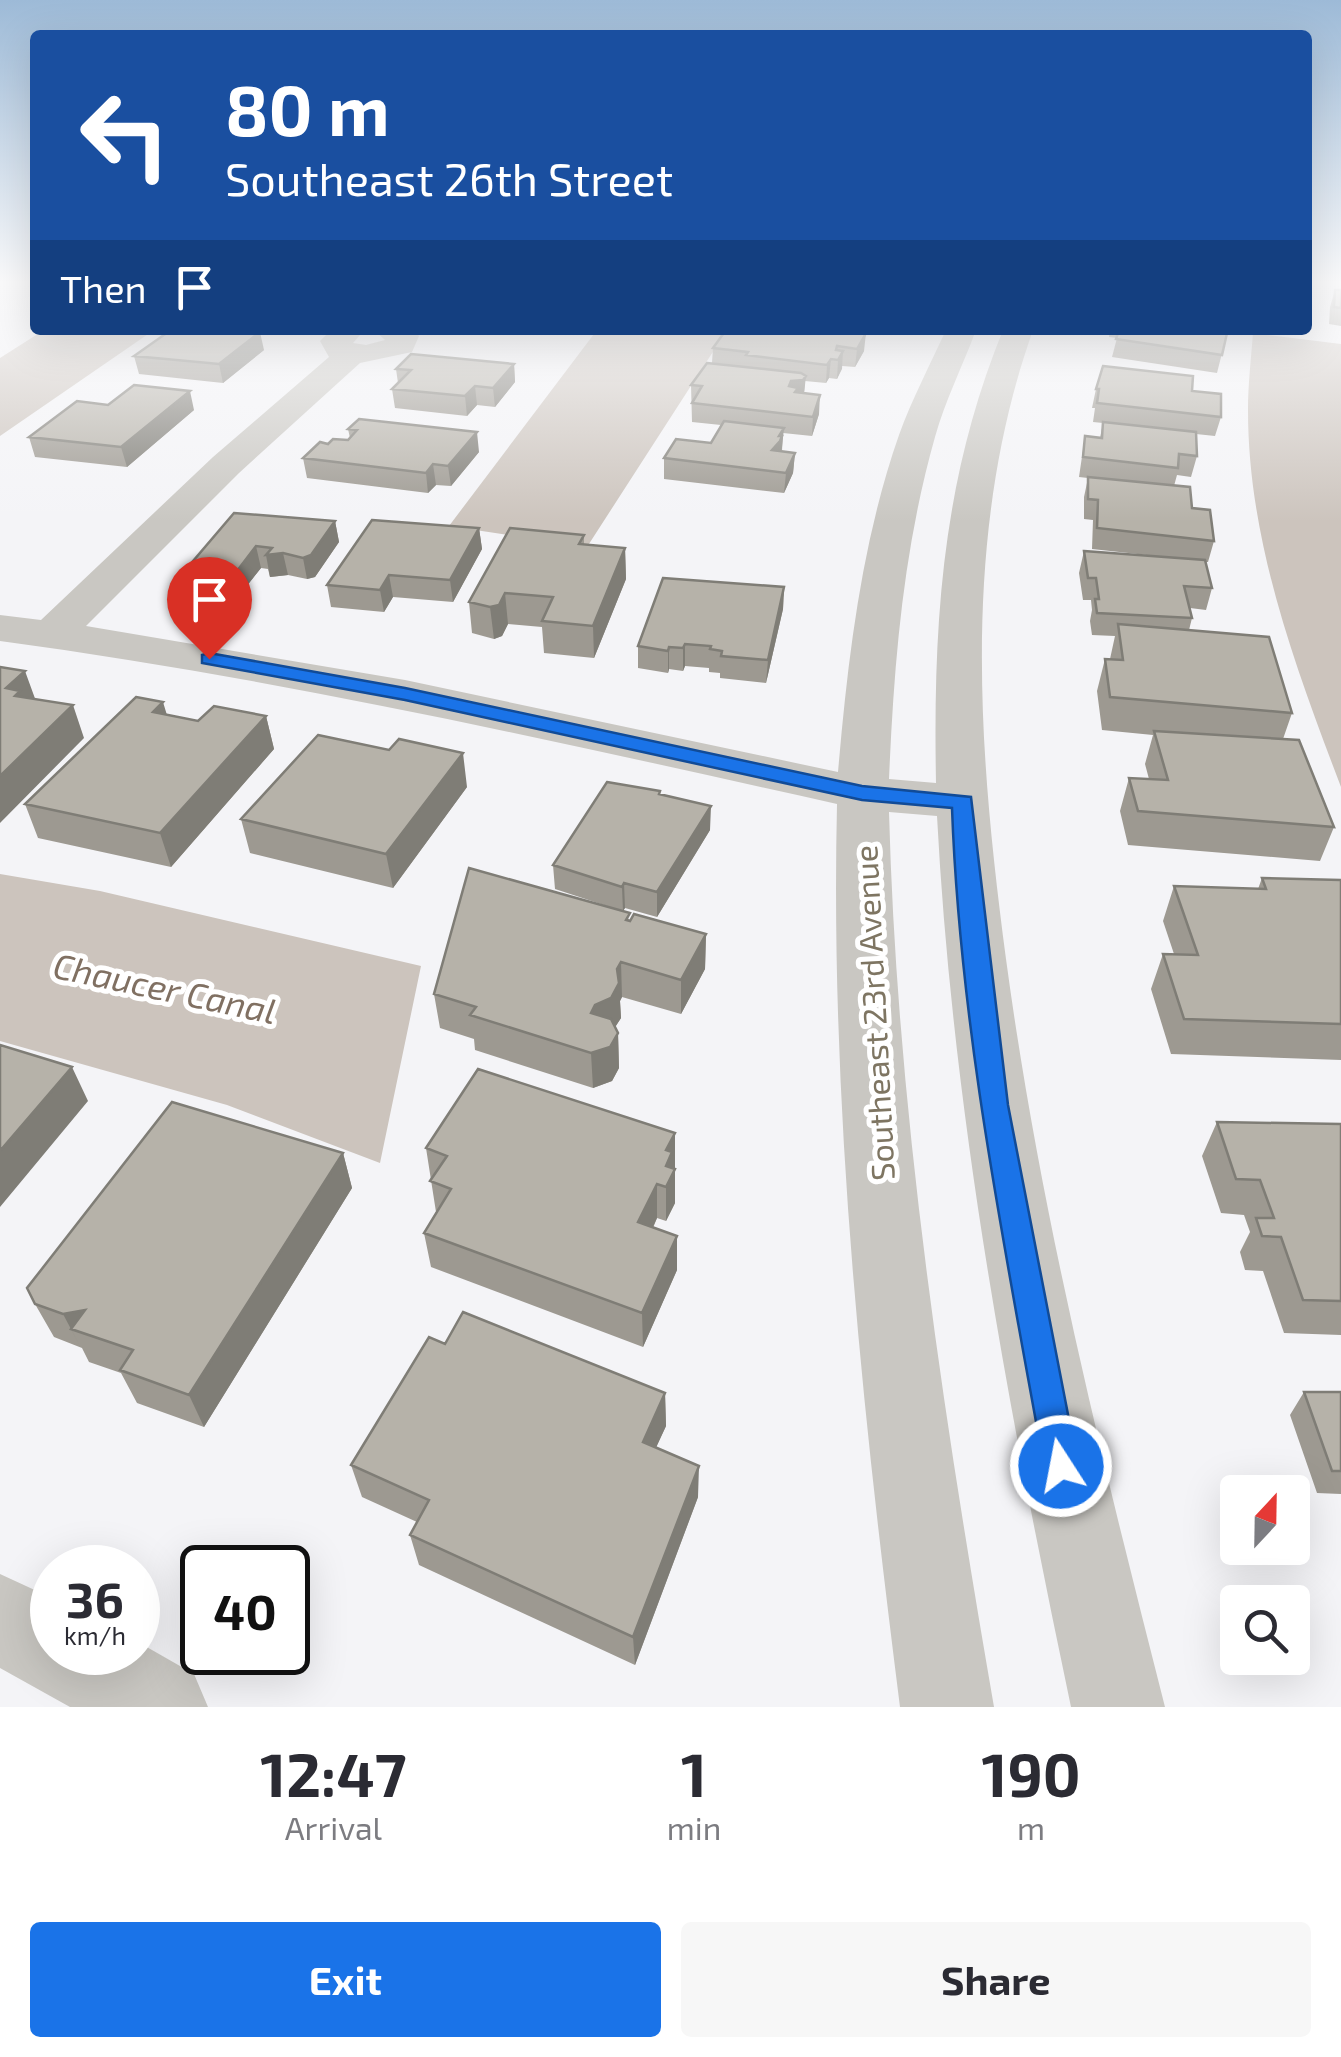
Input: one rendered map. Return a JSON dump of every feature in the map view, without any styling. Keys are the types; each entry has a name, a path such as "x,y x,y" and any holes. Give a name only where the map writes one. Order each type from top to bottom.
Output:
{"street":[{"path":"51,635 335,363"},
{"name":"Southeast 23rd Avenue","path":"947,363 920,423 892,528 877,618 862,793 864,936 875,1120 919,1525 947,1707"},
{"path":"1004,363 977,456 962,566 958,694 966,865 994,1105 1061,1466 1118,1707"},
{"path":"0,628 137,646 405,694 862,793 963,802"},
{"path":"0,1618 30,1634"},
{"path":"105,1675 161,1707"}],"water":[{"path":"0,363 107,363 0,436"},
{"path":"572,363 706,363 587,547 449,526"},
{"path":"1251,363 1341,363 1341,787 1291,649 1265,555 1250,459"},
{"name":"Chaucer Canal","path":"0,874 100,891 421,966 380,1163 227,1105 0,1041"}],"building":[{"path":"402,363 514,364 493,388 475,386 465,396 392,389 411,370 396,369"},
{"path":"707,363 801,373 806,376 803,380 791,381 789,386 798,388 795,392 820,395 813,417 692,403 702,386 691,385"},
{"path":"1103,366 1193,376 1192,391 1221,394 1221,417 1097,403 1096,389"},
{"path":"134,385 190,391 121,447 29,437 77,401 108,405"},
{"path":"359,419 477,432 448,466 433,464 426,473 303,458 320,442 348,440 357,430 348,429"},
{"path":"724,421 784,428 772,450 795,453 786,473 664,458 676,439 711,443"},
{"path":"1103,422 1196,432 1197,456 1179,454 1178,468 1083,457 1085,436 1102,438"},
{"path":"1088,477 1190,487 1192,508 1210,510 1214,541 1097,528 1098,500 1088,499"},
{"path":"234,513 335,521 311,555 303,558 283,553 266,555 272,548 256,546 237,571 188,567"},
{"path":"372,520 479,528 450,580 389,575 380,590 327,585"},
{"path":"510,528 584,535 579,544 625,548 593,626 542,621 553,597 505,593 499,605 469,602"},
{"path":"1084,551 1205,560 1212,588 1184,586 1192,618 1097,613 1096,578 1088,578"},
{"path":"663,578 784,587 768,660 721,656 722,651 710,649 711,646 685,644 683,648 669,647 668,651 638,646"},
{"path":"1118,624 1269,637 1292,713 1110,697 1105,659 1123,660"},
{"path":"0,667 25,671 6,688 20,691 15,696 73,705 0,776"},
{"path":"136,697 163,702 153,712 198,721 214,706 266,716 160,833 25,804"},
{"path":"1154,731 1299,740 1334,827 1138,811 1129,778 1168,780"},
{"path":"318,735 389,750 399,739 463,753 386,854 241,819"},
{"path":"607,782 660,791 659,794 711,806 657,892 624,883 622,887 553,865"},
{"path":"469,868 630,913 626,920 630,921 634,914 706,934 681,980 621,962 617,969 619,983 611,998 595,1005 591,1013 611,1019 618,1033 610,1047 591,1053 470,1015 476,1007 434,994"},
{"path":"1262,878 1341,880 1341,1024 1184,1019 1163,954 1198,955 1174,886 1266,889"},
{"path":"0,1045 72,1067 0,1151"},
{"path":"478,1069 675,1133 666,1150 672,1152 666,1166 675,1169 666,1187 657,1184 638,1222 677,1236 642,1313 424,1233 451,1189 430,1181 447,1156 426,1148"},
{"path":"172,1102 343,1153 189,1395 120,1370 133,1350 71,1329 85,1310 63,1314 35,1304 27,1288"},
{"path":"1217,1122 1341,1124 1341,1301 1303,1300 1281,1237 1262,1236 1256,1218 1274,1218 1260,1180 1236,1179"},
{"path":"463,1312 665,1393 643,1442 699,1466 633,1637 410,1535 429,1500 351,1465 429,1337 445,1344"},
{"path":"1304,1392 1341,1392 1341,1471 1332,1471"}],"route":[{"path":"209,659 405,694 862,793 963,802 966,865 994,1105 1061,1466"}]}
